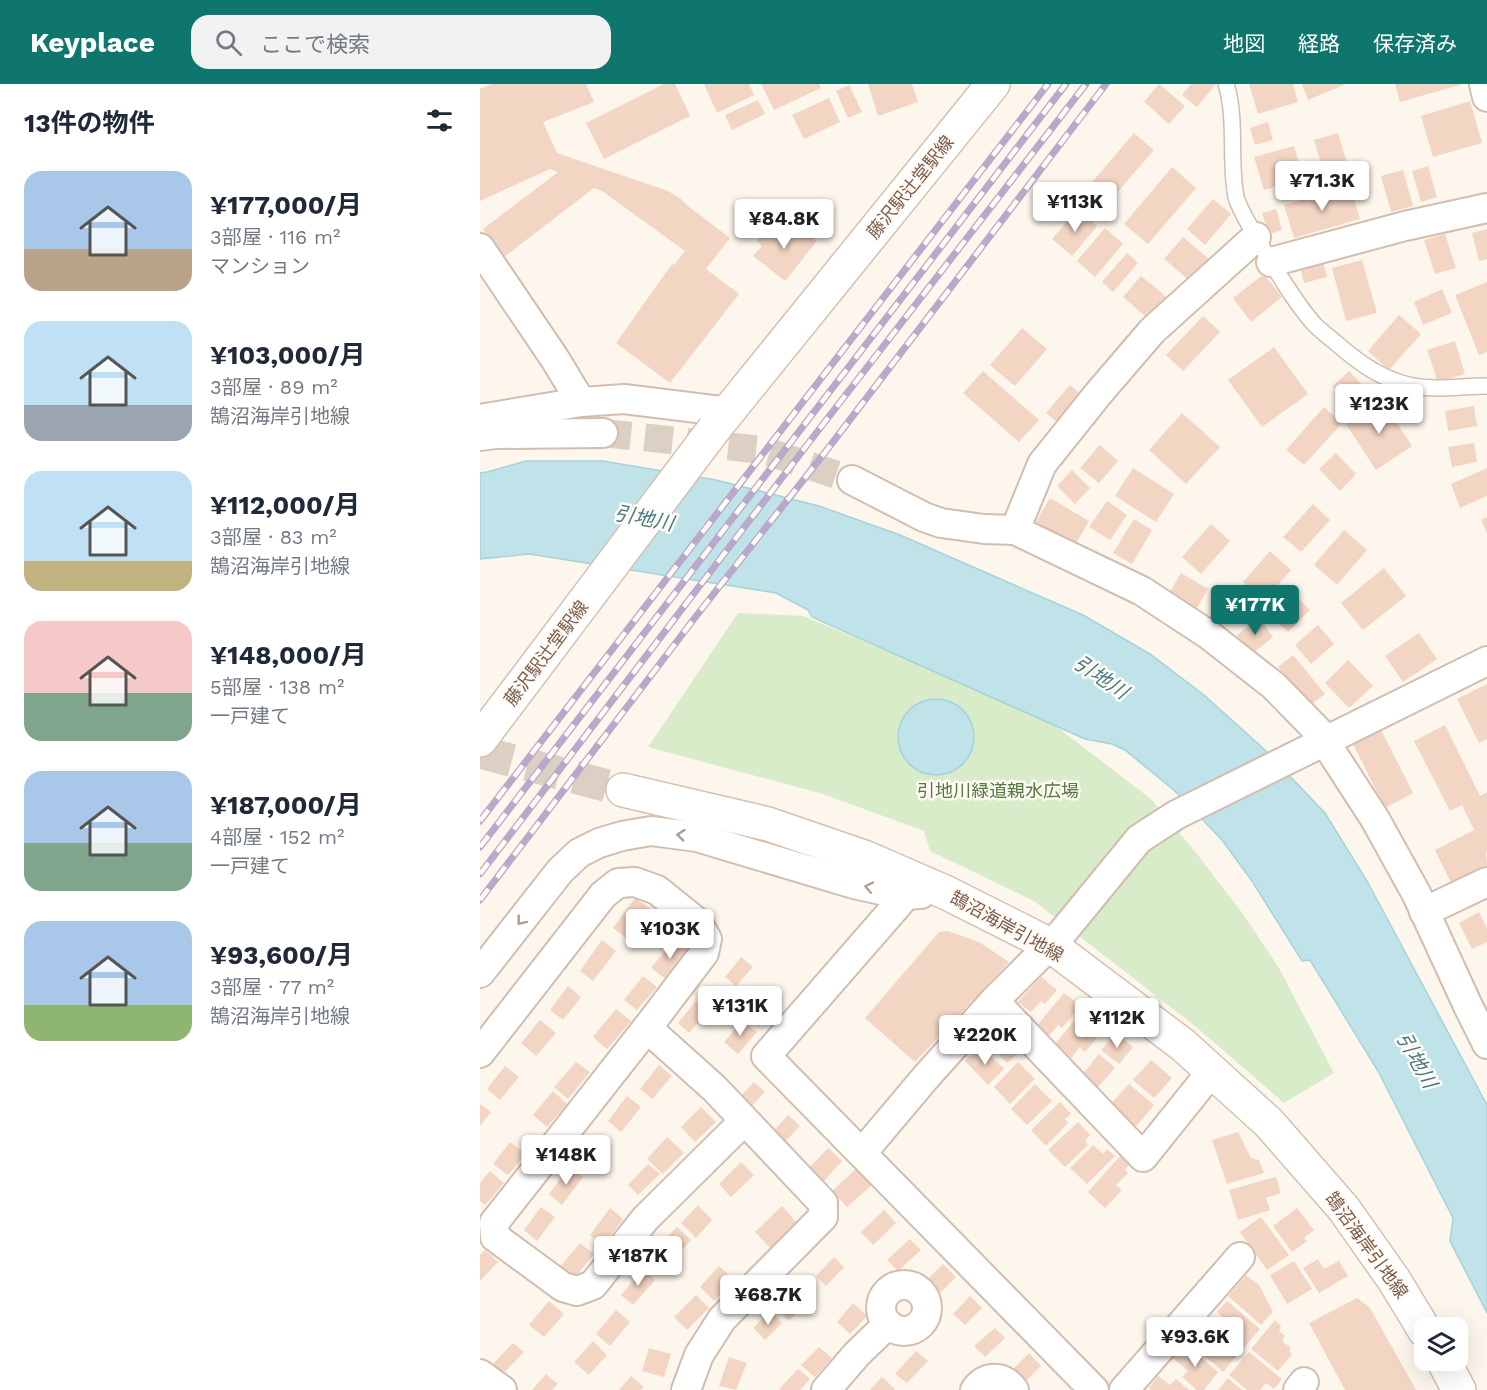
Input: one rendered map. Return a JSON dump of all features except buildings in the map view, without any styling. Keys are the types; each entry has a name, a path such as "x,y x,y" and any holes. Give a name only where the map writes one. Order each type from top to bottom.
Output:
{"street":[{"name":"藤沢駅辻堂駅線","path":"480,740 721,420 993,84"},
{"path":"1484,84 1487,98"},
{"path":"1271,262 1405,226 1487,208"},
{"path":"1015,530 1042,464 1098,394 1152,332 1256,237"},
{"path":"480,248 555,359 581,402"},
{"path":"480,419 581,402 624,399 721,420"},
{"path":"480,436 603,433"},
{"path":"852,480 924,518 941,523 984,529 1015,530 1142,591 1209,635 1274,686 1318,731 1375,819 1417,895 1487,1044"},
{"path":"862,1153 994,1001 1062,933 1139,839 1176,815 1487,661"},
{"name":"鵠沼海岸引地線","path":"623,790 768,824 864,857 947,894 1050,945 1183,1045 1269,1123 1344,1209 1394,1280 1416,1317"},
{"path":"480,973 560,872 579,854 599,843 651,831 697,837 854,884 903,895 947,894"},
{"path":"480,1053 603,895 618,883 635,882 657,890 698,922 707,939 704,953 494,1223 495,1237 563,1287 578,1291 593,1285 645,1218 744,1121"},
{"path":"1425,912 1487,882"},
{"path":"903,895 900,902 766,1056 1094,1390"},
{"path":"994,1001 1143,1157 1212,1071"},
{"path":"647,1028 701,1077 791,1167 823,1203 823,1217 722,1319 699,1355 686,1390"},
{"path":"1124,1390 1240,1257"},
{"path":"826,1390 857,1354 888,1324"},
{"path":"1449,1371 1459,1390"},
{"path":"480,1374 502,1390"},
{"path":"975,1390 982,1381 989,1378 1004,1380 1014,1390"}],"lane":[{"path":"1226,84 1231,97 1237,199 1271,262 1315,325 1372,372 1401,383 1425,389 1487,386"}],"green space":[{"name":"引地川緑道親水広場","path":"738,613 803,616 1029,709 1061,730 1151,799 1243,914 1279,968 1334,1073 1284,1103 1195,1026 1034,901 930,851 924,831 823,794 648,747"}],"water":[{"name":"引地川","path":"526,461 603,461 716,480 819,506 900,535 1083,615 1150,654 1204,695 1264,749 1325,813 1367,881 1487,1105 1487,1313 1450,1241 1453,1218 1378,1071 1310,960 1302,961 1252,881 1222,840 1175,791 1125,750 1112,744 1085,739 812,617 808,610 776,593 529,554 480,559 480,473"},
{"path":"936,699 951,702 963,710 971,722 974,737 971,752 963,764 951,772 936,775 921,772 909,764 901,752 898,737 901,722 909,710 921,702"}],"tunnel":[{"path":"603,433 763,450 852,480"},
{"path":"480,752 623,790"}],"railway":[{"path":"480,821 1048,84"},
{"path":"480,847 1066,84"},
{"path":"480,874 1086,84"},
{"path":"480,900 1106,84"}]}
